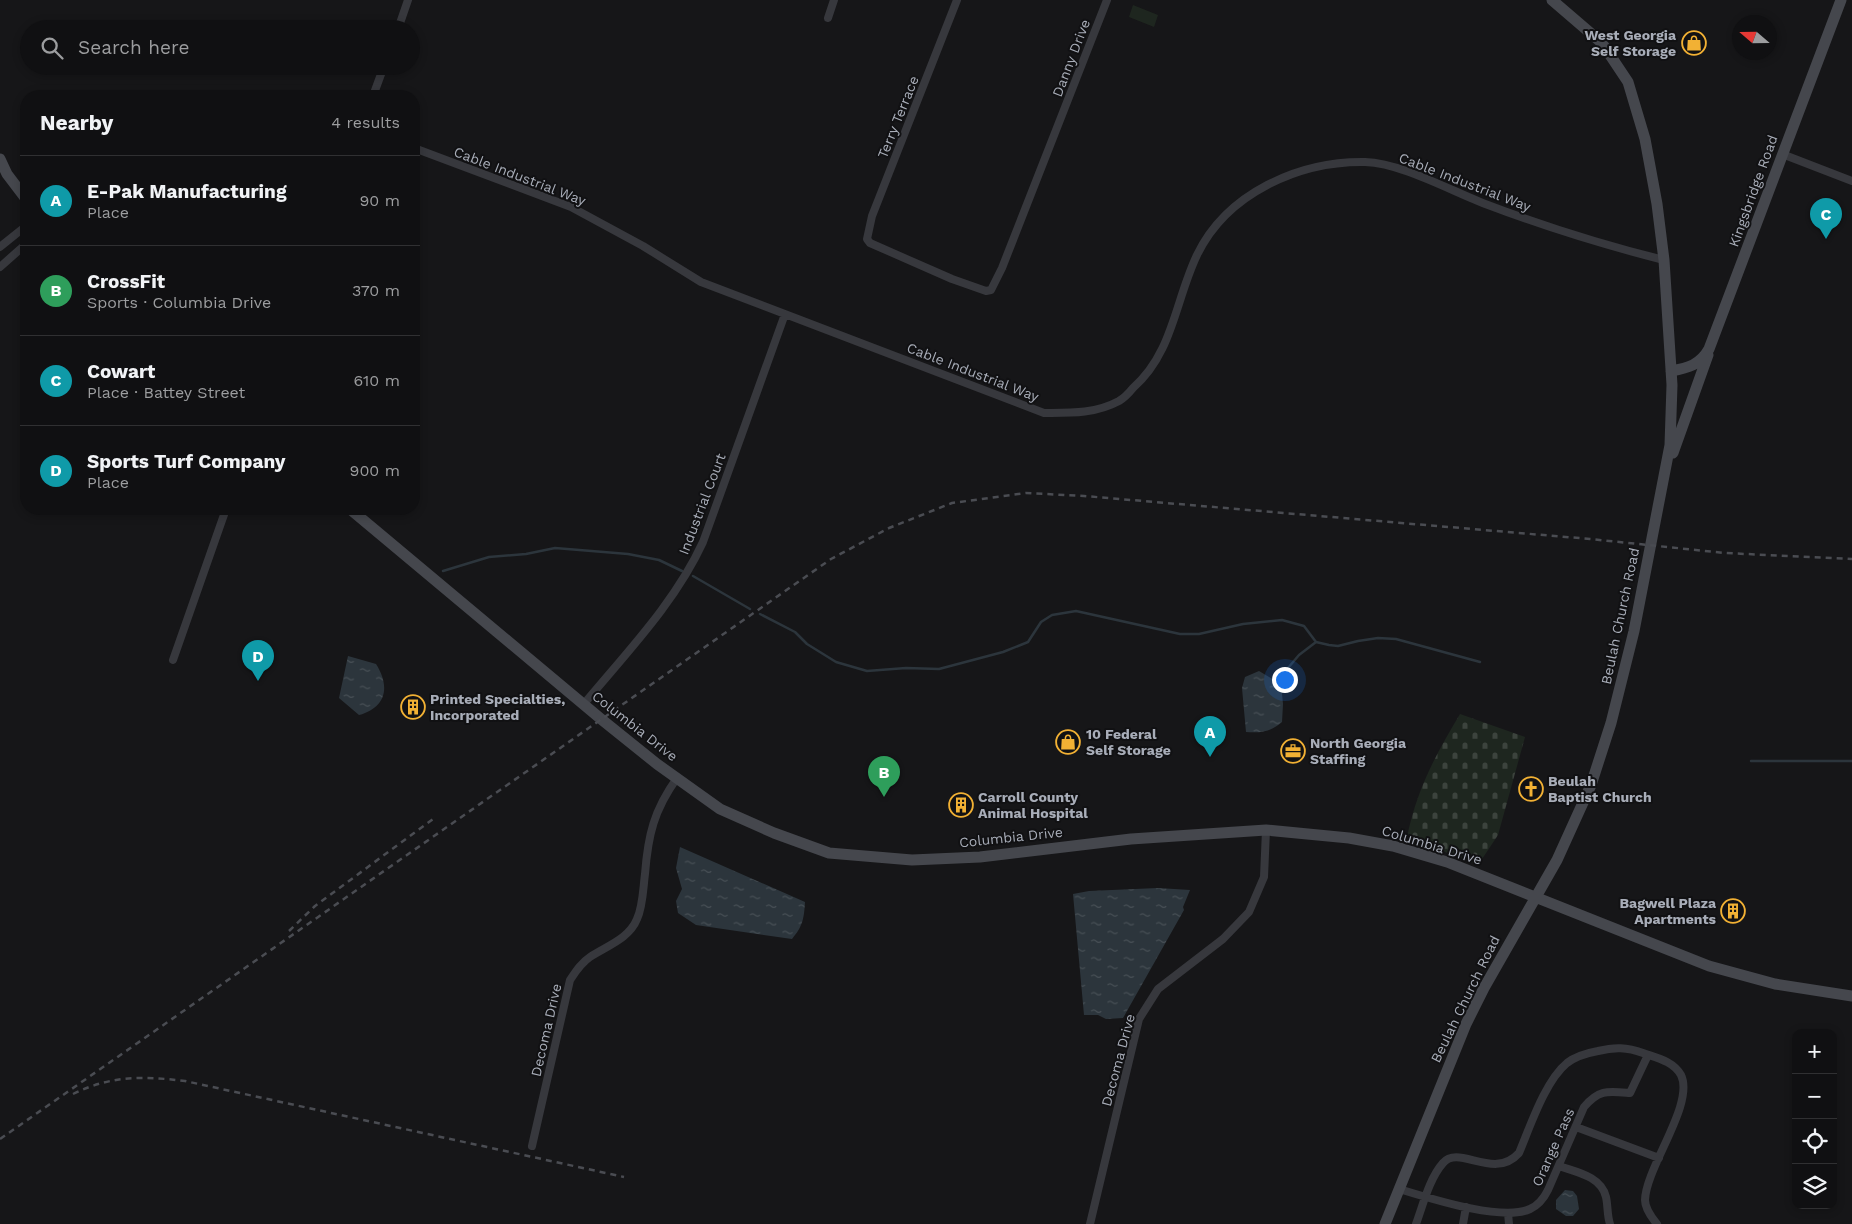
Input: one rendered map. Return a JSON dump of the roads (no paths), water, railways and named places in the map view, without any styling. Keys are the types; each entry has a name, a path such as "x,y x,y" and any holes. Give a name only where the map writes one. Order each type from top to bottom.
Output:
{"street":[{"path":"401,20 408,0"},
{"path":"828,18 834,0"},
{"name":"Terry Terrace","path":"870,243 867,239 872,216 957,0"},
{"name":"Danny Drive","path":"870,243 954,280 976,288 991,290 1002,268 1107,0"},
{"name":"Beulah Church Road","path":"1385,1224 1466,1024 1575,822 1591,785 1611,723 1634,631 1666,473 1671,435 1671,371 1664,260 1657,204 1645,139 1628,82 1602,43 1552,0"},
{"name":"Kingsbridge Road","path":"1671,371 1694,365 1705,357 1709,349 1841,0"},
{"path":"376,90 381,75"},
{"name":"Cable Industrial Way","path":"420,150 571,207 643,246 701,282 1044,413 1087,412 1120,400 1148,376 1169,335 1197,255 1220,221 1254,191 1296,173 1330,163 1368,162 1404,171 1488,205 1584,240 1664,260"},
{"path":"1782,154 1852,181"},
{"path":"0,159 20,191"},
{"path":"0,247 20,231"},
{"path":"0,266 20,249"},
{"name":"Industrial Court","path":"583,704 670,598 690,569 706,532 786,314"},
{"path":"1666,473 1703,372 1709,349"},
{"path":"173,660 224,515"},
{"name":"Columbia Drive","path":"357,515 583,704 677,778 720,809 774,833 829,853 912,860 980,857 1132,840 1266,830 1311,833 1393,846 1447,862 1709,966 1775,984 1852,996"},
{"name":"Decoma Drive","path":"532,1146 570,980 578,966 590,956 629,932 637,919 642,897 651,828 656,812 677,778"},
{"name":"Decoma Drive","path":"1090,1224 1139,1019 1158,989 1223,939 1249,912 1264,878 1266,830"},
{"path":"1416,1224 1443,1162 1454,1157 1503,1165 1512,1161 1519,1153 1552,1082 1565,1065 1577,1057 1610,1048 1630,1048 1668,1062 1682,1077 1684,1094 1649,1181 1645,1201 1657,1224"},
{"name":"Orange Pass","path":"1399,1189 1466,1206 1508,1213 1530,1209 1542,1201 1584,1107 1592,1097 1604,1092 1630,1093 1648,1055"},
{"path":"1576,1127 1659,1158"},
{"path":"1559,1166 1583,1174 1600,1185 1606,1195 1610,1224"},
{"path":"1463,1224 1466,1206"},
{"path":"1508,1213 1509,1224"}],"water":[{"path":"348,656 376,664 383,680 383,695 380,701 375,707 359,715 339,698"},
{"path":"1259,671 1281,684 1282,722 1265,731 1246,732 1242,688 1245,677"},
{"path":"680,847 805,902 799,930 792,939 696,925 678,913 676,901 682,889 676,868"},
{"path":"1158,888 1190,890 1183,907 1184,910 1123,1018 1106,1019 1098,1015 1084,1015 1073,894 1089,891"},
{"path":"1565,1190 1573,1191 1577,1196 1579,1209 1573,1216 1566,1216 1556,1209 1556,1200"}],"waterway":[{"path":"443,571 489,557 526,554 555,548 628,554 659,560 682,571"},
{"path":"693,576 750,609"},
{"path":"760,614 795,632 807,644 836,662 867,671 906,668 939,669 1003,652 1028,642 1041,622 1052,615 1076,611 1180,634 1199,634 1243,624 1282,620 1304,626 1316,642 1329,645 1338,646 1378,638 1396,639 1480,662"},
{"path":"1277,681 1299,655 1316,642"},
{"path":"1751,761 1852,761"}],"railway":[{"path":"0,1139 831,559 889,528 952,503 1026,493 1084,496 1590,539 1725,553 1852,559"},
{"path":"289,931 315,906 433,819"},
{"path":"73,1094 101,1083 128,1078 185,1081 624,1177"}],"place":[{"name":"West Georgia Self Storage","path":"1694,43"},
{"name":"Cowart","path":"1826,239"},
{"name":"Sports Turf Company","path":"258,681"},
{"name":"Printed Specialties, Incorporated","path":"413,707"},
{"name":"10 Federal Self Storage","path":"1068,742"},
{"name":"North Georgia Staffing","path":"1293,751"},
{"name":"E-Pak Manufacturing","path":"1210,757"},
{"name":"Beulah Baptist Church","path":"1531,789"},
{"name":"CrossFit","path":"884,797"},
{"name":"Carroll County Animal Hospital","path":"961,805"},
{"name":"Bagwell Plaza Apartments","path":"1733,911"}]}
